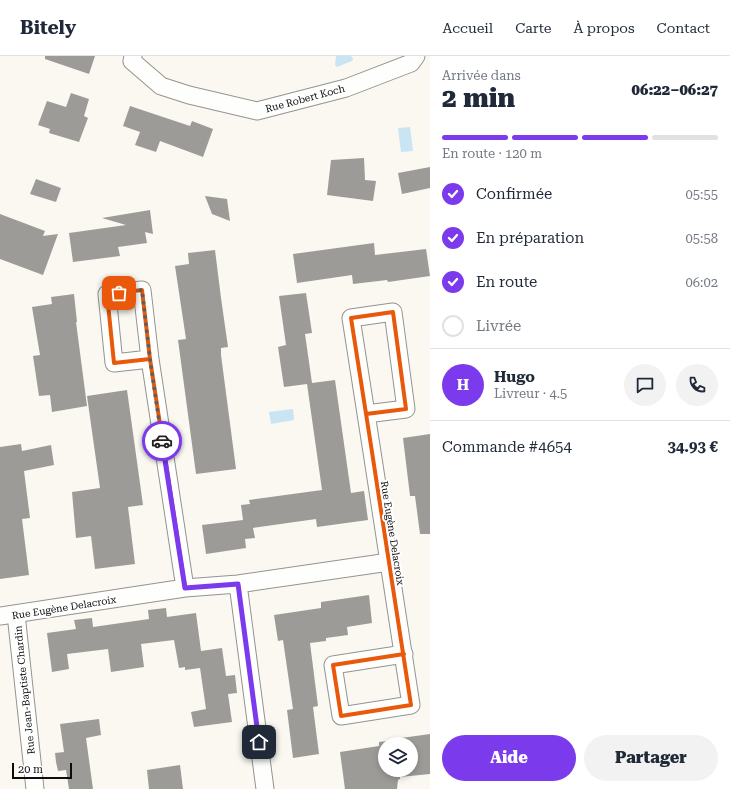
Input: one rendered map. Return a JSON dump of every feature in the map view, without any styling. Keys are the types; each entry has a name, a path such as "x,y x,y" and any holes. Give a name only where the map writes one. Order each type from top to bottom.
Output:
{"street":[{"name":"Rue Robert Koch","path":"134,56 132,61 161,86 189,95 257,111 346,88 411,63 416,56"},
{"name":"Rue Eugène Delacroix","path":"366,414 406,409 393,312 352,318 366,414 404,654 411,705 341,716 333,665 404,654"},
{"path":"150,359 185,588"},
{"name":"Rue Eugène Delacroix","path":"8,615 185,588 238,584 389,562"},
{"path":"238,584 265,789"},
{"name":"Rue Jean-Baptiste Chardin","path":"8,615 34,789"}],"water":[{"path":"336,56 351,56 353,59 352,61 337,67 335,65"},
{"path":"410,127 413,151 401,152 398,128"},
{"path":"293,409 294,420 271,424 269,412"}],"building":[{"path":"45,56 95,56 89,74 45,59"},
{"path":"71,93 89,99 84,116 88,118 79,142 49,133 50,129 38,125 47,101 66,107"},
{"path":"130,106 190,126 192,121 213,129 203,157 160,141 156,152 135,145 140,132 123,126"},
{"path":"364,158 365,180 376,181 373,201 327,195 331,160"},
{"path":"430,167 430,188 402,194 398,173"},
{"path":"36,179 61,188 56,202 30,194"},
{"path":"205,196 227,199 230,221 212,214"},
{"path":"150,210 153,234 145,232 147,243 118,247 120,256 73,262 69,233 126,225 102,218"},
{"path":"0,214 45,231 43,236 58,234 43,275 0,259"},
{"path":"374,243 375,255 426,249 430,276 388,282 387,280 353,284 352,275 297,283 293,254"},
{"path":"215,250 228,347 221,348 221,355 236,469 196,474 178,340 186,339 175,266 189,264 188,253"},
{"path":"306,293 312,333 305,334 312,383 335,380 351,493 364,491 368,520 317,527 316,519 253,528 255,538 245,539 246,548 206,554 202,525 243,520 241,505 250,504 249,500 322,490 307,384 284,387 278,347 286,345 279,296"},
{"path":"74,294 76,322 87,406 52,412 50,395 39,396 33,356 40,355 32,307 52,304 51,297"},
{"path":"127,390 143,505 128,507 135,564 95,569 91,536 76,538 72,492 100,488 87,396"},
{"path":"430,434 430,534 420,534 415,496 410,496 403,438"},
{"path":"21,444 22,451 51,445 54,465 24,471 30,518 22,519 29,575 0,579 0,447"},
{"path":"369,595 372,623 347,627 348,635 326,638 326,641 310,643 318,706 313,707 319,754 293,758 287,710 293,709 283,640 278,641 274,615 321,608 321,602"},
{"path":"166,608 167,617 196,613 201,651 222,648 226,676 235,675 237,693 228,694 232,722 194,727 191,712 206,709 200,668 185,670 185,667 179,668 174,640 141,644 144,667 111,672 108,649 67,654 69,669 52,672 47,633 76,629 74,620 92,618 93,627 149,619 148,610"},
{"path":"99,719 101,735 86,738 93,789 69,789 66,770 58,771 56,762 55,753 64,752 60,724"},
{"path":"430,734 430,774 418,775 418,737 408,737"},
{"path":"378,746 378,777 400,777 398,780 397,789 345,789 340,752"},
{"path":"180,765 183,789 149,789 147,770"}],"cycle path":[{"path":"150,359 114,363 107,294 142,290 150,359 185,588"},
{"path":"366,414 406,409 393,312 351,318 359,366 366,415 389,560 396,608 404,657 411,705 341,716 333,665 404,654"}],"way so far":[{"path":"119,293 142,290 162,441"}],"route":[{"path":"162,441 185,588 238,584 259,742"}]}
